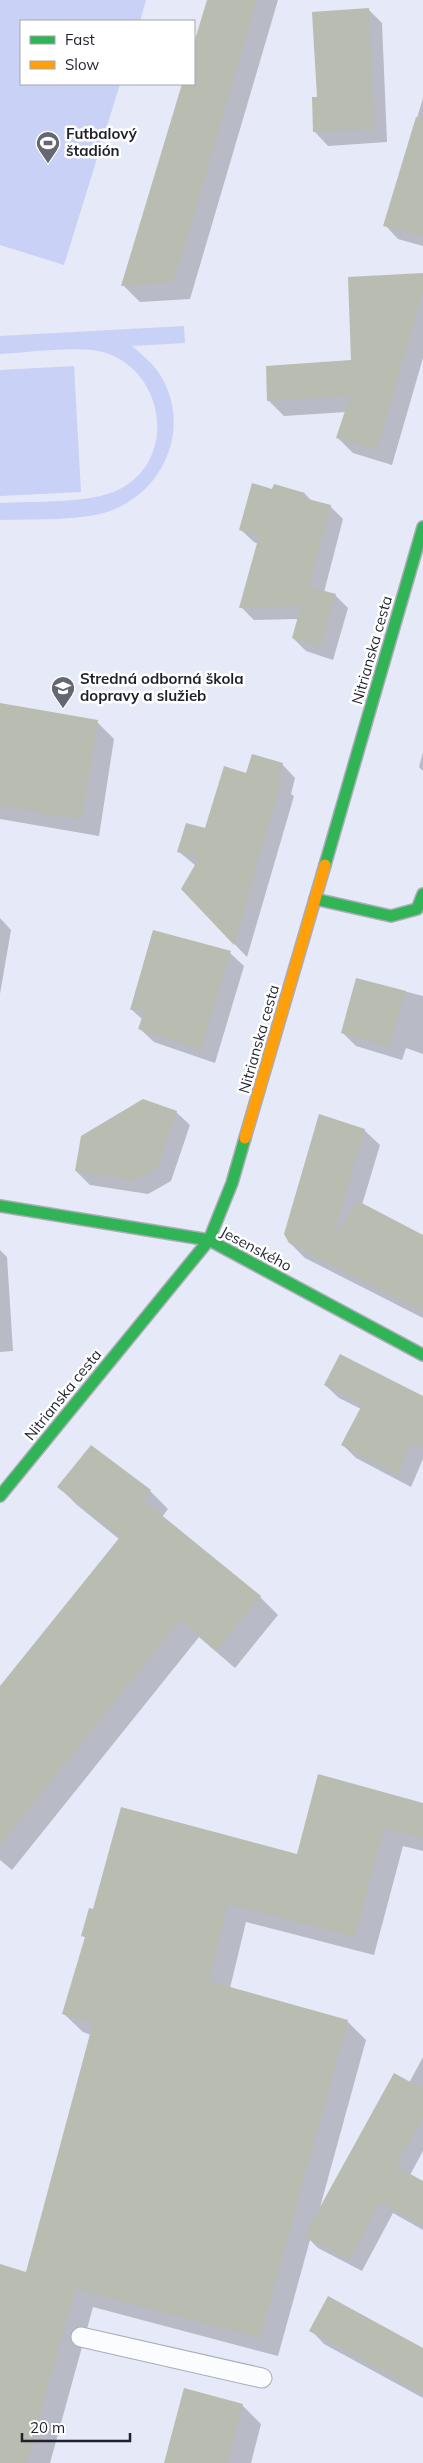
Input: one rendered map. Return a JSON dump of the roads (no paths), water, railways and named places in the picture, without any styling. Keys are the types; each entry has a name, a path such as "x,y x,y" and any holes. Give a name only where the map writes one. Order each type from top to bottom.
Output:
{"main road":[{"name":"Nitrianska cesta","path":"0,1496 209,1240 232,1183 315,899 418,564 423,527"},
{"path":"315,899 391,916 417,909 423,894"},
{"name":"Jesenského","path":"0,1206 209,1240 423,1355"}],"lane":[{"path":"81,2337 262,2378"}],"place":[{"name":"Futbalový štadión","path":"48,164"},
{"name":"Stredná odborná škola dopravy a služieb","path":"63,709"}]}
